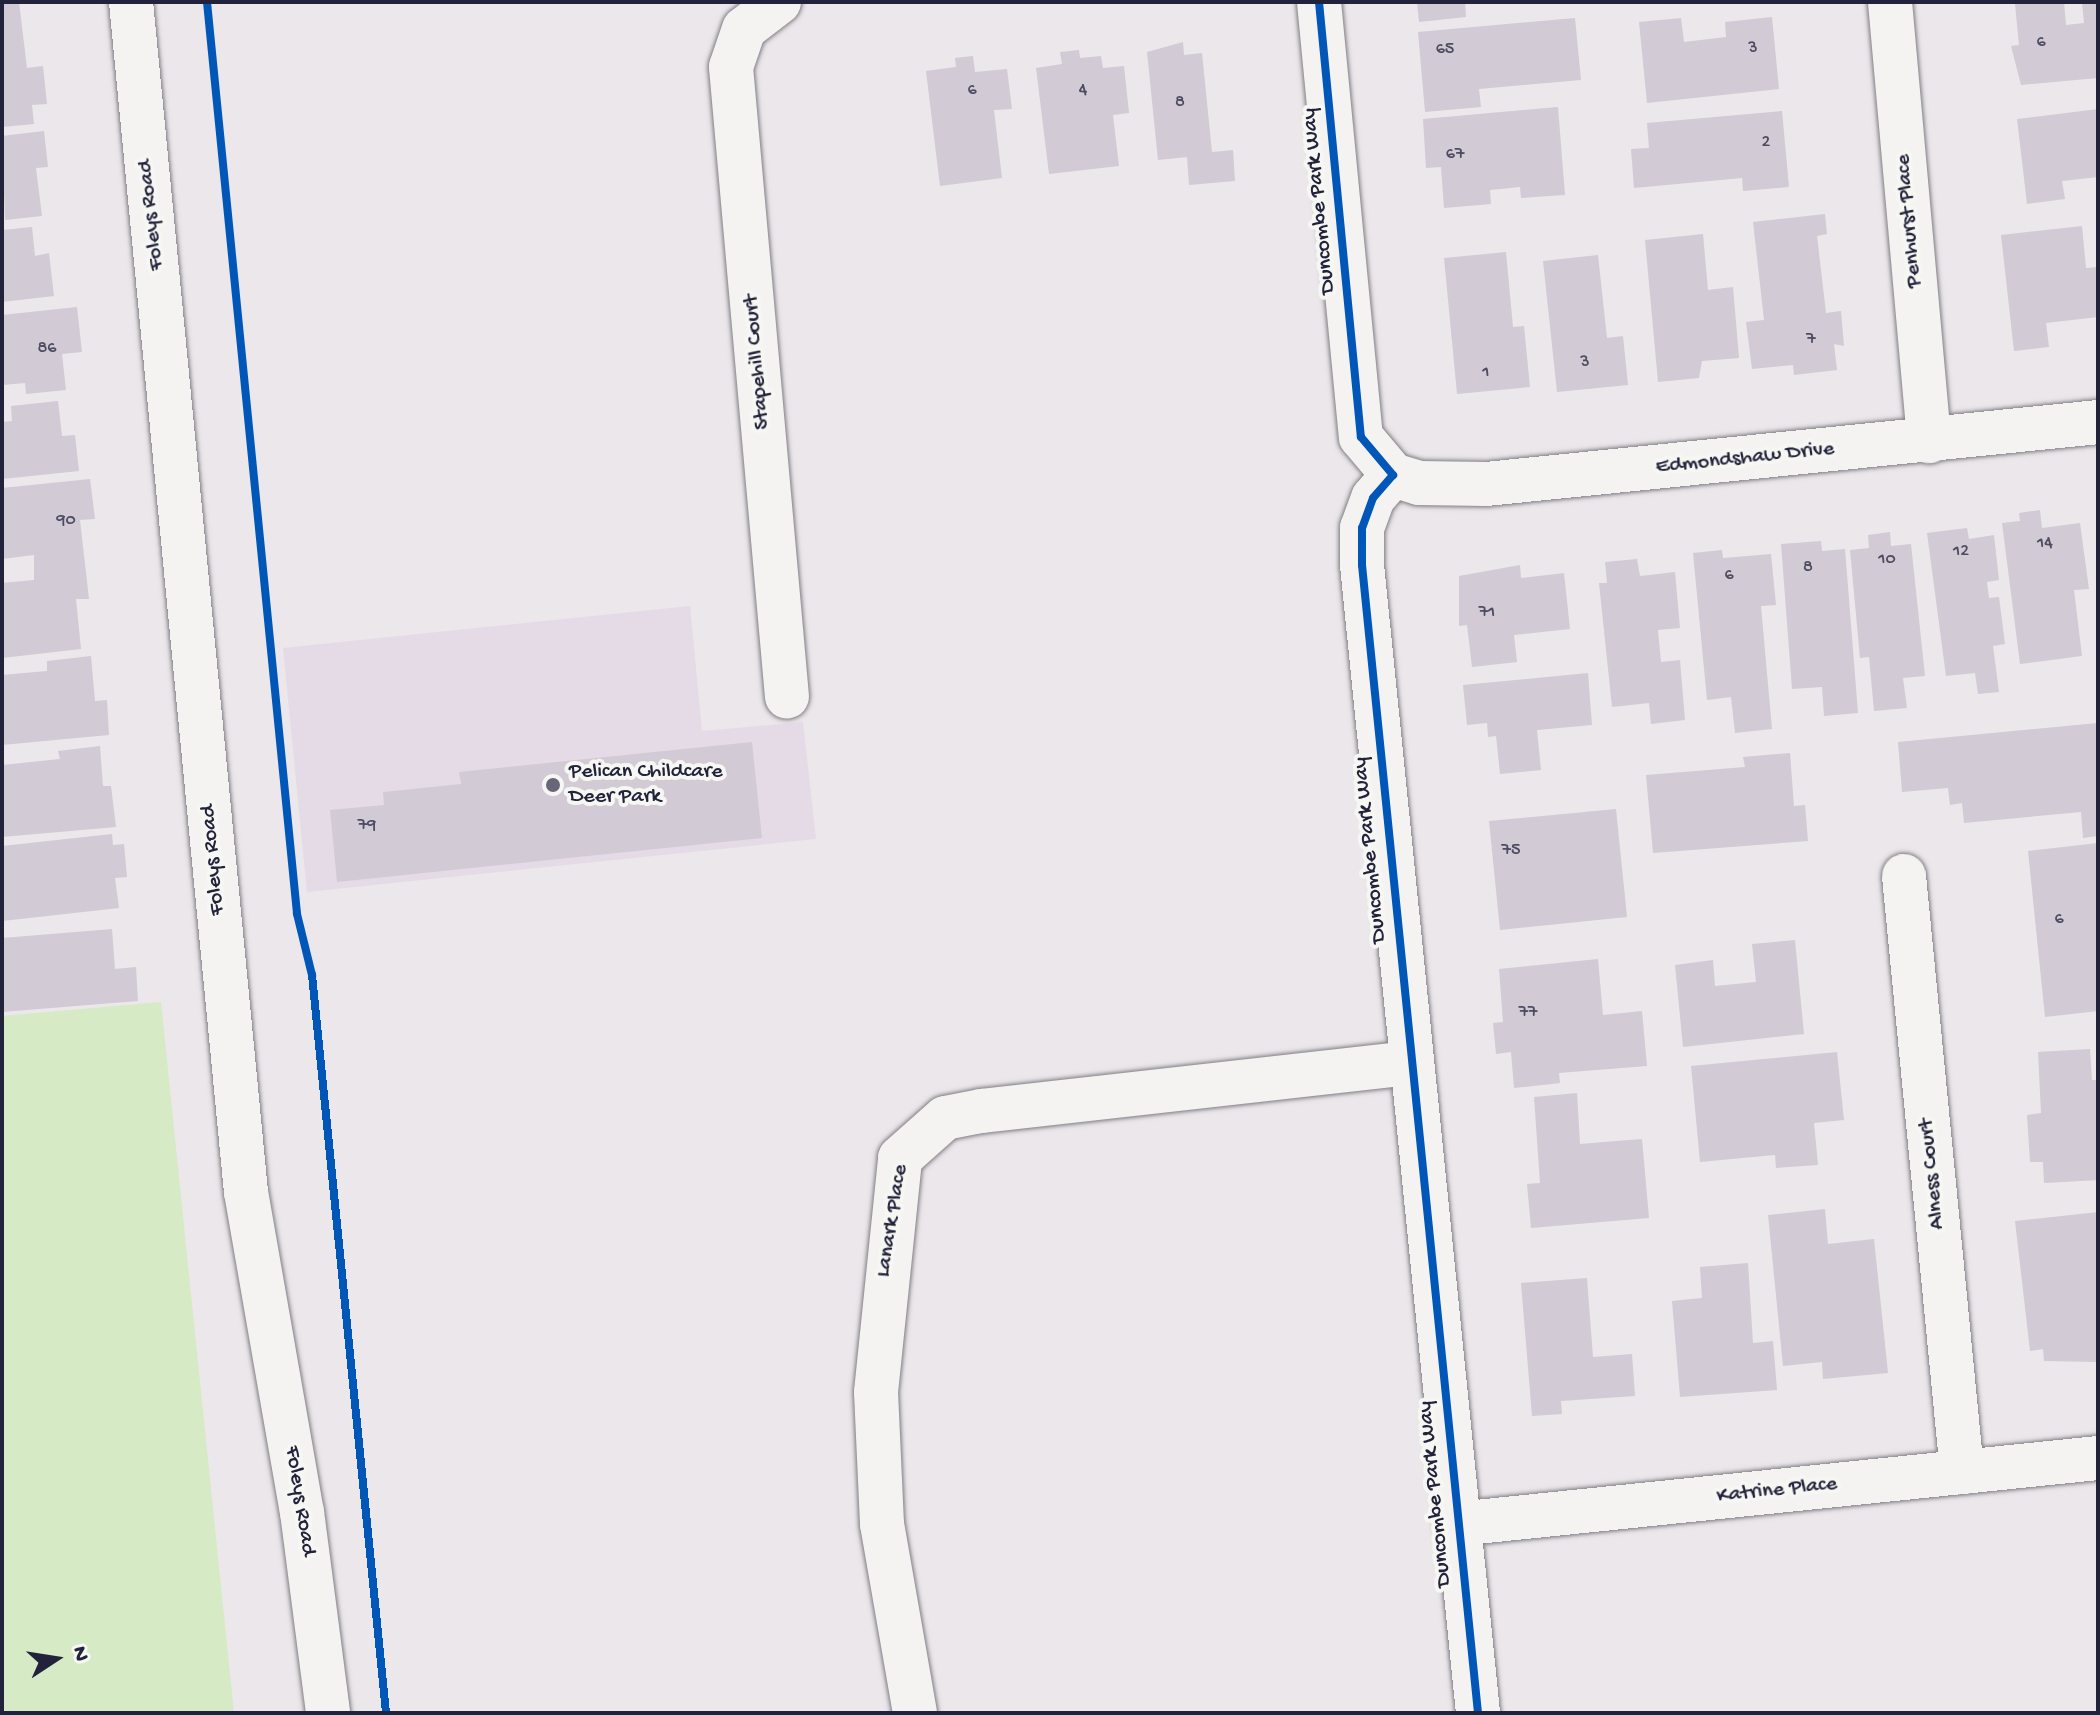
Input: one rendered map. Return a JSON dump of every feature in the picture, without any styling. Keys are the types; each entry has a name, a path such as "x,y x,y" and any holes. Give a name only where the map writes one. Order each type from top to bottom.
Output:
{"street":[{"name":"Foleys Road","path":"131,2 246,1192 302,1512 328,1713"},
{"name":"Stapehill Court","path":"779,2 744,29 731,67 787,697"},
{"name":"Duncombe Park Way","path":"1319,2 1361,437 1393,475 1373,498 1362,528 1362,565 1478,1713"},
{"name":"Penhurst Place","path":"1890,2 1929,441"},
{"name":"Edmondshaw Drive","path":"1393,475 1419,483 1486,484 2098,422"},
{"name":"Alness Court","path":"1904,876 1962,1472"},
{"name":"Lanark Place","path":"915,1713 882,1524 876,1392 882,1293 900,1158 945,1118 982,1111 1411,1063"},
{"name":"Katrine Place","path":"1457,1524 2098,1458"}],"shaded area":[{"name":"Pelican Childcare Deer Park","path":"690,606 702,731 803,722 816,839 307,892 283,648"}],"green space":[{"path":"161,1002 234,1713 2,1713 2,1016"}],"building":[{"path":"2,2 19,2 27,68 43,66 47,104 32,105 34,124 2,127"},
{"path":"1417,2 1465,2 1466,17 1419,22"},
{"path":"2064,2 2066,25 2084,23 2082,3 2098,2 2098,78 2021,85 2011,46 2019,45 2015,4"},
{"path":"1772,17 1779,89 1647,103 1639,22 1681,18 1684,42 1726,37 1725,22"},
{"path":"1575,18 1581,80 1479,89 1481,107 1425,112 1418,32"},
{"path":"1183,42 1184,55 1202,53 1212,152 1233,150 1235,181 1189,185 1187,157 1158,160 1147,52"},
{"path":"1079,50 1080,58 1101,56 1103,68 1124,66 1129,113 1113,115 1119,166 1049,174 1036,68 1062,64 1060,52"},
{"path":"973,56 975,72 1007,69 1012,109 994,110 1002,178 940,186 926,71 956,67 955,58"},
{"path":"1558,107 1565,195 1521,198 1520,187 1490,190 1491,204 1444,208 1441,167 1426,168 1423,119"},
{"path":"2098,109 2098,177 2062,181 2065,199 2027,204 2017,119"},
{"path":"1782,111 1789,187 1743,191 1742,178 1634,188 1631,149 1649,148 1647,123"},
{"path":"44,131 48,167 36,168 42,216 5,220 2,136"},
{"path":"1825,214 1827,234 1817,236 1826,313 1841,311 1844,346 1834,344 1837,370 1794,375 1793,365 1752,369 1746,322 1764,320 1753,222"},
{"path":"2082,226 2086,268 2098,267 2098,317 2046,323 2049,347 2014,351 2001,235"},
{"path":"32,227 35,256 49,253 54,296 2,302 2,230"},
{"path":"1703,234 1708,290 1733,287 1739,358 1702,361 1699,378 1658,382 1645,240"},
{"path":"1506,252 1513,327 1524,326 1530,387 1457,394 1444,258"},
{"path":"1598,255 1607,338 1623,336 1628,385 1557,392 1543,261"},
{"path":"77,307 82,352 62,354 66,390 26,394 25,383 2,385 2,315"},
{"path":"58,401 62,436 75,435 79,471 2,479 2,422 12,421 11,406"},
{"path":"90,479 95,519 80,520 89,599 76,599 81,649 2,658 2,583 34,580 34,555 2,559 2,488"},
{"path":"2040,510 2042,528 2080,523 2089,589 2074,590 2082,656 2020,664 2002,523 2020,521 2019,513"},
{"path":"1967,528 1969,539 1994,535 1999,580 1987,582 1989,598 1999,597 2005,644 1993,646 1999,692 1978,694 1975,673 1946,676 1927,533"},
{"path":"1890,532 1891,546 1911,544 1925,676 1903,678 1907,708 1874,711 1869,657 1860,658 1850,550 1869,548 1868,535"},
{"path":"1821,541 1822,551 1845,549 1858,713 1824,716 1822,687 1792,689 1781,544"},
{"path":"1722,550 1723,558 1771,554 1776,605 1761,606 1772,729 1735,733 1731,697 1707,700 1693,553"},
{"path":"1637,559 1640,576 1675,572 1680,628 1658,630 1661,662 1680,660 1685,720 1651,724 1649,703 1612,707 1599,583 1607,583 1605,562"},
{"path":"1520,565 1521,578 1564,573 1570,629 1514,635 1517,662 1472,667 1467,625 1459,626 1459,576"},
{"path":"91,656 95,701 107,700 109,735 2,745 2,675 47,671 47,661"},
{"path":"1588,673 1592,725 1537,730 1541,770 1500,774 1496,736 1488,737 1487,723 1467,725 1463,685"},
{"path":"2098,723 2098,836 2083,838 2081,812 1964,823 1962,803 1950,805 1948,788 1902,792 1898,742"},
{"name":"Pelican Childcare Deer Park","path":"752,742 762,838 337,882 330,810 384,805 383,792 461,784 459,772"},
{"path":"100,746 103,786 111,786 116,827 2,837 2,765 60,759 58,751"},
{"path":"1790,753 1794,806 1805,805 1808,841 1653,853 1646,775 1745,767 1743,757"},
{"path":"1616,809 1627,917 1500,930 1489,821"},
{"path":"112,834 113,845 124,844 127,877 115,878 119,908 2,921 2,846"},
{"path":"2098,843 2098,1011 2045,1017 2028,851"},
{"path":"112,929 115,969 136,967 138,1001 2,1012 2,938"},
{"path":"1795,940 1804,1034 1683,1047 1675,965 1713,960 1715,986 1756,982 1752,944"},
{"path":"1598,959 1603,1015 1642,1011 1647,1066 1559,1073 1560,1083 1514,1088 1511,1052 1496,1054 1493,1023 1503,1022 1499,969"},
{"path":"2090,1049 2092,1080 2098,1080 2098,1180 2044,1183 2043,1162 2030,1162 2027,1115 2041,1113 2038,1052"},
{"path":"1837,1052 1844,1120 1814,1123 1818,1165 1776,1168 1775,1155 1700,1162 1691,1066"},
{"path":"1577,1093 1580,1144 1642,1139 1649,1218 1531,1228 1527,1184 1540,1183 1534,1097"},
{"path":"1825,1209 1828,1244 1874,1239 1888,1373 1823,1379 1822,1362 1783,1366 1768,1215"},
{"path":"2098,1212 2098,1362 2044,1361 2043,1349 2030,1351 2015,1221"},
{"path":"1748,1263 1753,1343 1773,1341 1777,1390 1680,1397 1672,1301 1702,1298 1700,1267"},
{"path":"1587,1278 1593,1357 1632,1354 1635,1396 1561,1401 1562,1414 1532,1416 1521,1283"}],"cycle path":[{"path":"207,2 297,914 312,975 386,1713"},
{"path":"1319,2 1361,437 1393,475 1373,498 1362,528 1362,565 1478,1713"}],"place":[{"name":"Pelican Childcare Deer Park","path":"553,785"}]}
